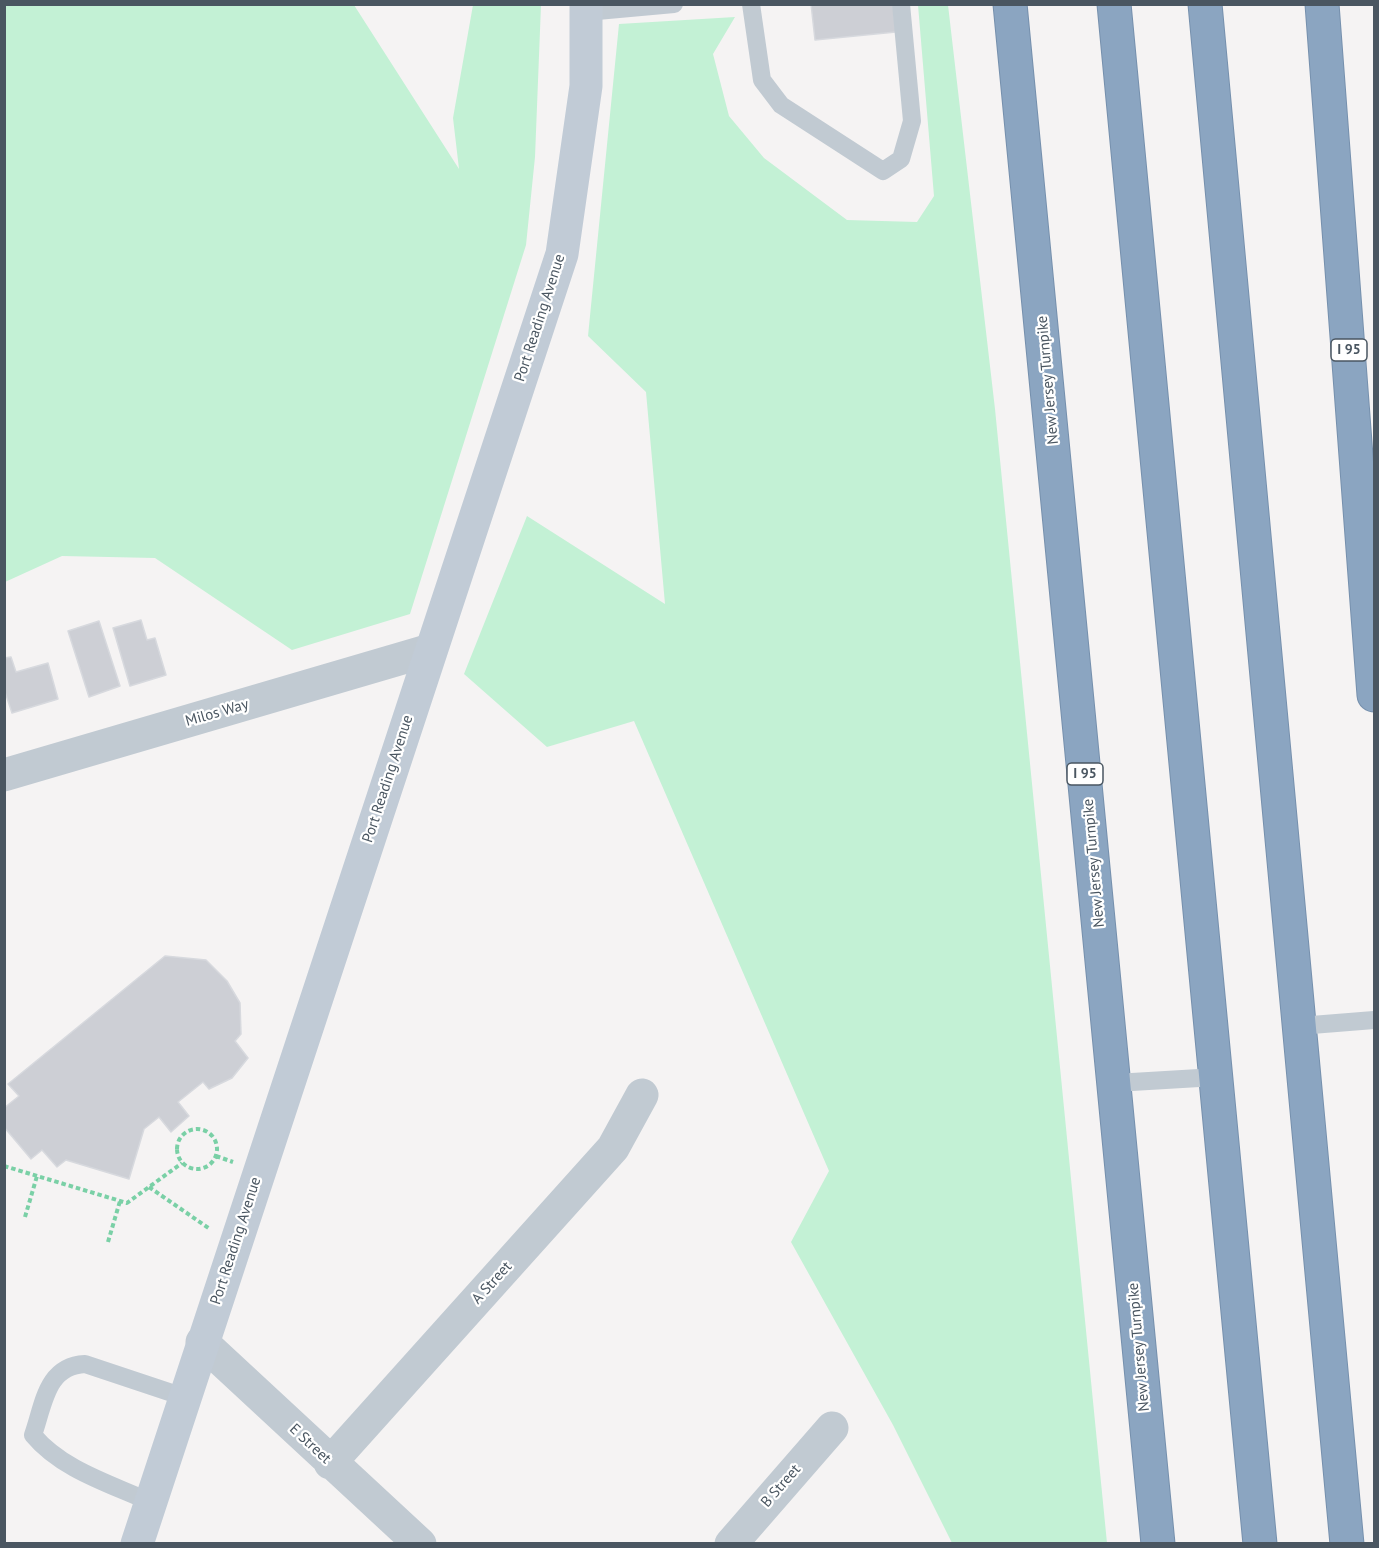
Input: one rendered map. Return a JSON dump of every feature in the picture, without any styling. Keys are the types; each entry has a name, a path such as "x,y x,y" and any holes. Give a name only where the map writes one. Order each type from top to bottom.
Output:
{"highway":[{"name":"New Jersey Turnpike","path":"1010,4 1158,1544"},
{"path":"1114,4 1260,1544"},
{"path":"1205,4 1347,1544"},
{"name":"I 95","path":"1322,4 1374,695"}],"main road":[{"name":"Port Reading Avenue","path":"137,1544 562,254 586,86 586,8"}],"street":[{"name":"Milos Way","path":"4,775 430,650"},
{"name":"A Street","path":"330,1462 614,1148 642,1095"},
{"name":"E Street","path":"202,1342 420,1544"},
{"name":"B Street","path":"730,1544 832,1428"}],"lane":[{"path":"586,8 674,4"},
{"path":"751,4 762,80 781,105 883,171 901,159 912,121 901,4"},
{"path":"1299,1026 1374,1020"},
{"path":"1115,1083 1216,1077"},
{"path":"150,1502 60,1460 44,1448 33,1435 53,1378 68,1365 85,1364 184,1397"}],"path":[{"path":"192,1130 209,1133 218,1148 216,1156 206,1168 189,1168 178,1158 177,1145 184,1133 192,1130"},
{"path":"216,1156 237,1163"},
{"path":"4,1166 127,1203 182,1163"},
{"path":"25,1217 37,1176"},
{"path":"149,1187 215,1232"},
{"path":"108,1242 120,1201"}],"green space":[{"path":"4,5 354,5 459,169 453,118 473,5 541,5 535,157 526,245 410,614 292,650 155,558 62,556 5,582"},
{"path":"918,5 948,5 995,409 1107,1543 952,1543 893,1425 791,1242 829,1171 634,721 547,747 464,674 527,516 665,604 646,392 588,336 619,24 735,17 713,54 729,116 764,158 847,220 917,222 934,196"}],"building":[{"path":"811,4 893,4 896,32 815,40"},
{"path":"141,620 147,640 155,638 166,675 130,686 113,628"},
{"path":"99,621 120,686 89,697 68,631"},
{"path":"11,657 16,672 48,663 58,699 12,713 4,689 4,658"},
{"path":"165,956 206,960 227,981 240,1003 241,1034 235,1041 248,1058 232,1078 209,1089 203,1082 178,1102 189,1116 171,1132 159,1117 144,1129 129,1179 66,1160 57,1167 42,1150 31,1159 4,1127 4,1108 19,1096 8,1084"}]}
